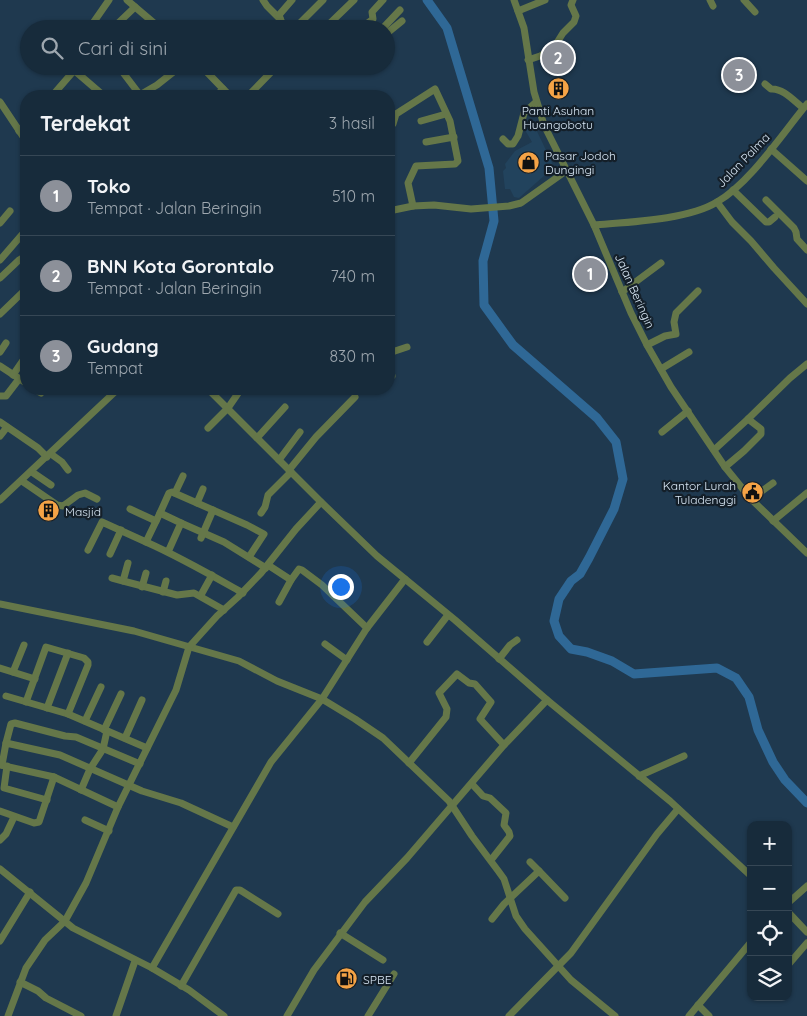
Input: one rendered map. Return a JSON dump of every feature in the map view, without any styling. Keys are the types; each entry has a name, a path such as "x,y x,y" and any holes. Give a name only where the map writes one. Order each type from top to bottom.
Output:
{"street":[{"path":"95,20 109,0"},
{"path":"127,0 150,20"},
{"path":"263,0 280,19"},
{"path":"280,19 280,12 292,0"},
{"path":"303,20 323,0"},
{"path":"333,20 354,0"},
{"path":"371,20 372,12 384,0"},
{"name":"Jalan Beringin","path":"514,0 524,28 536,102 544,125 594,225 647,345 725,467 751,499 807,553"},
{"path":"518,11 545,0"},
{"path":"528,60 553,49 563,33 574,22 576,16 571,5 573,0"},
{"path":"744,0 755,12"},
{"path":"121,20 135,7"},
{"path":"393,20 400,10"},
{"path":"372,17 375,20"},
{"path":"395,25 402,21"},
{"path":"59,90 70,75"},
{"path":"83,75 98,90"},
{"path":"124,75 135,90"},
{"path":"149,90 170,75"},
{"path":"210,75 223,89"},
{"path":"254,90 268,75"},
{"path":"766,84 771,89 777,88 781,90 805,106"},
{"path":"395,117 396,114 435,89 454,137 458,161 455,164 416,166 408,183 413,206"},
{"path":"503,139 508,144 513,144 518,136 526,111 536,102"},
{"path":"1,104 19,131"},
{"name":"Jalan Palma","path":"594,225 644,221 671,216 692,212 717,202 733,190 771,149 805,106"},
{"path":"420,121 446,114"},
{"path":"426,142 454,137"},
{"path":"771,149 807,181"},
{"path":"395,210 413,206 441,205 472,209 509,206 520,202 566,171"},
{"path":"733,190 766,222 775,217"},
{"path":"766,200 794,228 797,239 807,250"},
{"path":"717,202 732,222 751,240 807,305 807,312"},
{"path":"0,223 10,211"},
{"path":"0,260 20,237"},
{"path":"0,278 20,259"},
{"path":"622,292 661,263"},
{"path":"0,266 6,272"},
{"path":"647,345 665,336 676,334 674,322 676,313 698,291"},
{"path":"0,314 20,295"},
{"path":"0,352 6,343"},
{"path":"395,351 407,348"},
{"path":"661,369 689,352"},
{"path":"714,450 807,364"},
{"path":"0,366 20,379"},
{"path":"0,396 6,396 20,382"},
{"path":"0,500 32,472 112,395"},
{"path":"214,395 377,556 696,824 747,872"},
{"path":"208,428 228,408 237,395"},
{"path":"261,513 265,507 268,495 290,471 316,437 354,397"},
{"path":"258,438 285,407"},
{"path":"662,432 688,411"},
{"path":"725,467 744,452 761,434 761,429 748,419"},
{"path":"0,436 3,424 62,462 68,470"},
{"path":"279,460 300,432"},
{"path":"32,472 51,485"},
{"path":"175,493 183,476"},
{"path":"22,481 58,505 63,506 78,494 85,493 97,499"},
{"path":"751,499 774,483"},
{"path":"197,503 203,489"},
{"path":"146,542 169,493 172,492 264,534 249,557"},
{"path":"774,521 807,493"},
{"path":"64,921 176,690 189,647 243,593 264,565 321,502"},
{"path":"130,508 156,521"},
{"path":"202,535 213,510"},
{"path":"160,513 291,580"},
{"path":"88,550 102,522 168,552 243,593"},
{"path":"168,552 181,523"},
{"path":"110,554 121,530"},
{"path":"123,581 128,563"},
{"path":"278,602 299,569 322,585 367,628"},
{"path":"142,587 146,573"},
{"path":"201,595 212,575"},
{"path":"112,578 163,592 182,595 192,592 201,595 224,610"},
{"path":"152,968 271,762 322,700 367,628 404,579"},
{"path":"163,592 166,581"},
{"path":"0,604 158,637 239,662 336,707 383,738 452,806 504,879 510,900 521,924 558,966 591,997 615,1016"},
{"path":"427,642 448,615"},
{"path":"499,659 516,640"},
{"path":"326,644 347,660"},
{"path":"13,672 24,645"},
{"path":"26,702 46,647 68,653 84,658 87,660 88,665 68,714"},
{"path":"47,708 68,653"},
{"path":"0,668 35,679"},
{"path":"409,763 445,719 446,709 439,692 457,674 469,683 475,684 492,703 480,719 504,746"},
{"path":"85,721 101,688"},
{"path":"6,696 68,714 147,748"},
{"path":"81,790 102,748 106,730 121,696"},
{"path":"287,1016 314,970 365,902 398,868 504,746 547,700"},
{"path":"125,738 143,701"},
{"path":"47,800 4,788 3,765 6,743 12,722 65,736 76,737 140,764"},
{"path":"6,743 60,755 155,796 181,803 233,828"},
{"path":"639,776 684,756"},
{"path":"3,765 54,777 118,807"},
{"path":"0,811 34,823 39,822 54,777"},
{"path":"472,784 483,796 490,798 506,813 504,825 510,836 491,860"},
{"path":"8,1016 20,982 33,957 45,940 64,921 86,883 118,807"},
{"path":"509,1016 570,953 656,834 678,809"},
{"path":"0,840 6,834 14,817"},
{"path":"85,820 109,831"},
{"path":"530,862 565,898"},
{"path":"0,870 64,921 86,935 152,968 224,1016"},
{"path":"492,919 539,871"},
{"path":"792,899 807,886"},
{"path":"181,986 236,890 240,890 278,914"},
{"path":"0,941 30,892"},
{"path":"792,916 807,932"},
{"path":"340,933 383,960"},
{"path":"792,960 807,943"},
{"path":"689,1016 747,947"},
{"path":"116,1016 135,960"},
{"path":"368,1016 394,974"},
{"path":"20,982 38,991 40,995 81,1016"},
{"path":"698,1005 709,1016"}],"shaded area":[{"name":"Pasar Jodoh Dungingi","path":"534,125 554,167 519,198 514,197 510,189 505,189 503,171 506,168 505,164 515,151 532,142 525,130"}],"waterway":[{"path":"427,0 447,28 489,168 494,221 483,261 484,305 513,345 597,418 616,442 623,479 614,509 589,558 580,574 571,581 559,599 554,621 559,636 571,649 587,652 612,661 634,674 717,668 736,678 749,697 758,730 773,762 785,780 807,803"}],"place":[{"name":"BNN Kota Gorontalo","path":"558,58"},
{"name":"Gudang","path":"739,75"},
{"name":"Panti Asuhan Huangobotu","path":"558,89"},
{"name":"Pasar Jodoh Dungingi","path":"529,162"},
{"name":"Toko","path":"590,274"},
{"name":"Kantor Lurah Tuladenggi","path":"752,492"},
{"name":"Masjid","path":"49,511"},
{"name":"SPBE","path":"347,979"}]}
